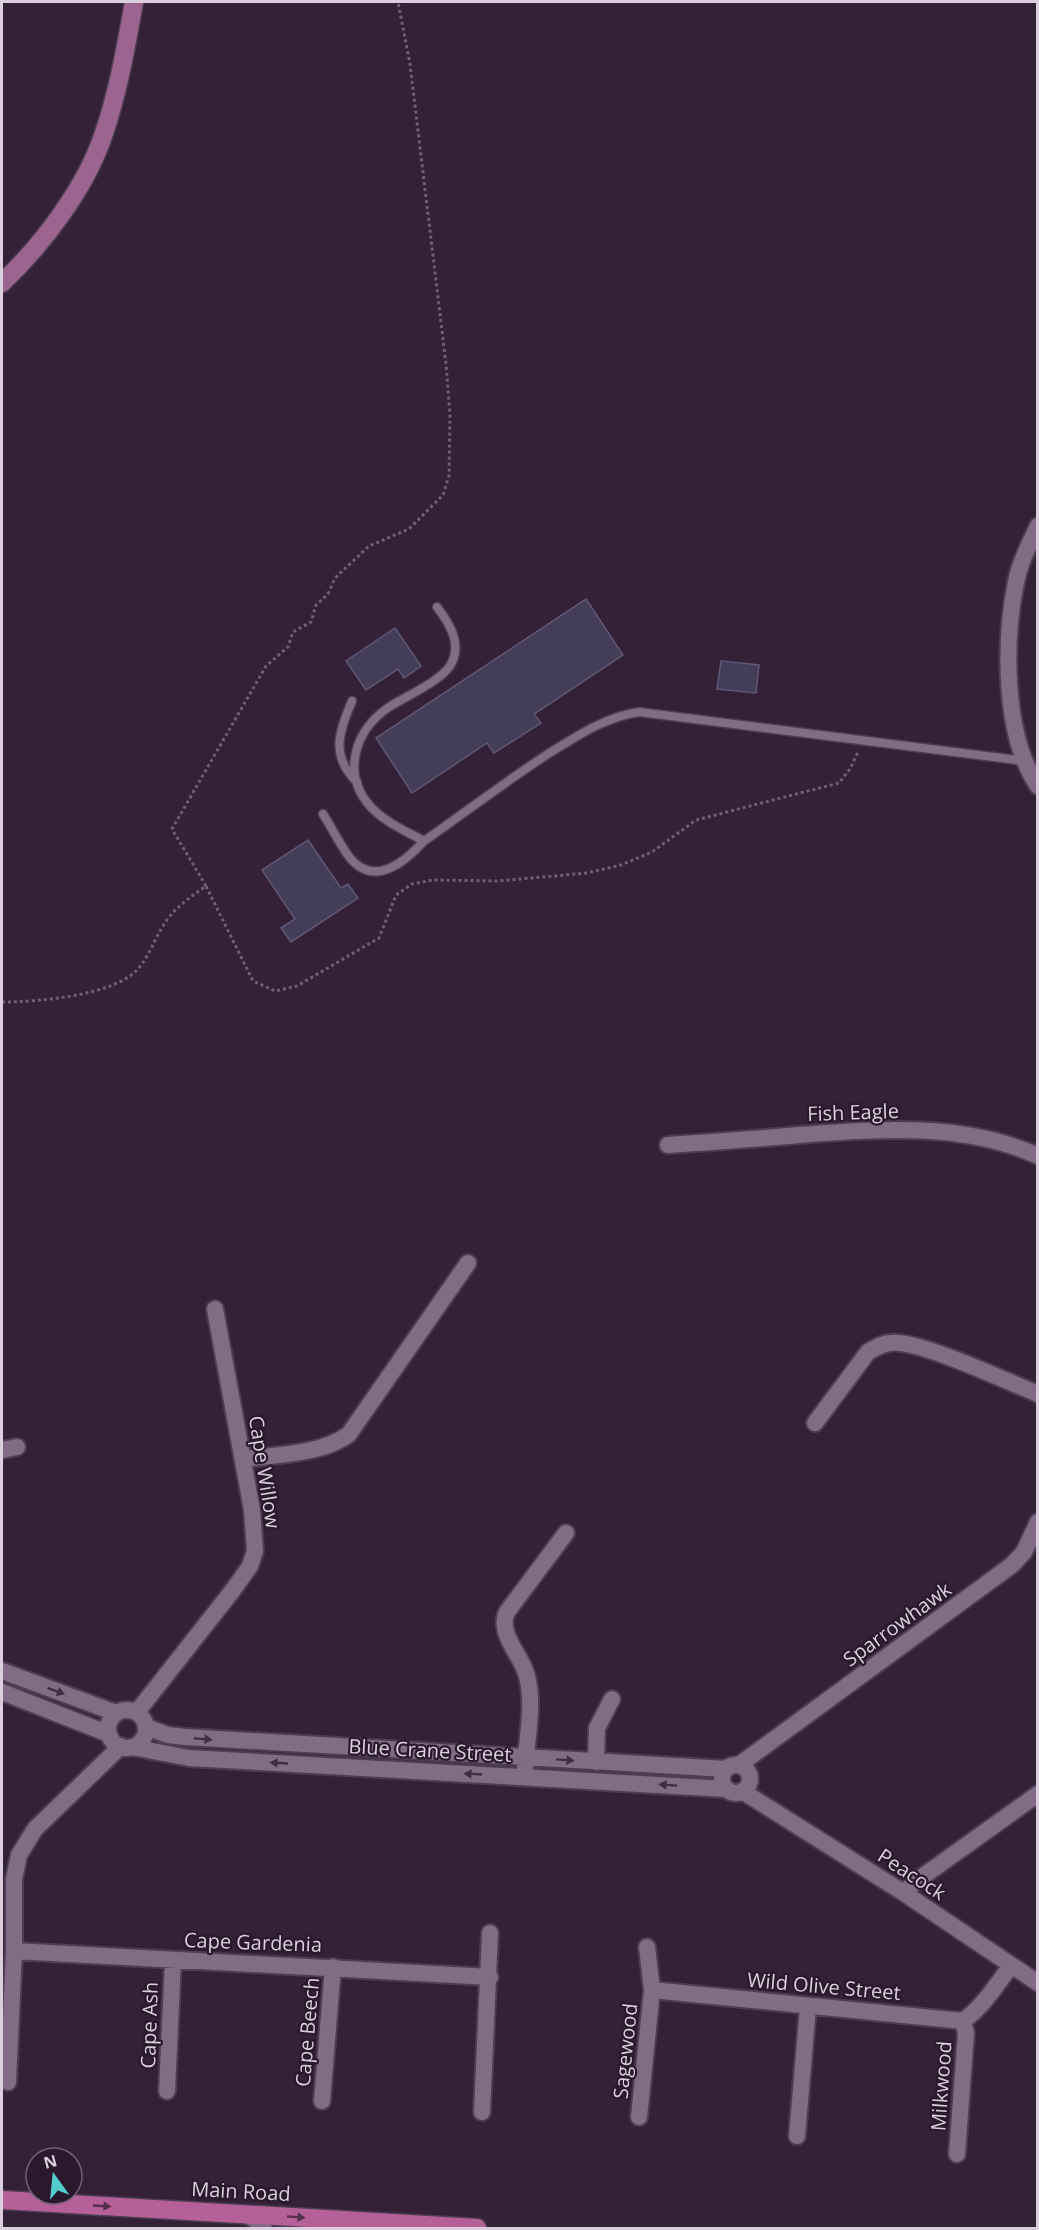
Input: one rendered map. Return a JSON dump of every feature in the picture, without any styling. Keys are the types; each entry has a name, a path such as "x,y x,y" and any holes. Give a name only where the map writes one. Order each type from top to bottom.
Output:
{"main road":[{"path":"2,283 64,210 92,164 103,139 115,98 134,2"},
{"name":"Main Road","path":"2,2200 477,2229"}],"street":[{"path":"1038,526 1023,558 1016,582 1008,649 1012,706 1025,761 1038,786"},
{"name":"Fish Eagle","path":"668,1145 869,1130 929,1131 1006,1144 1038,1156"},
{"path":"243,1460 315,1449 333,1444 349,1434 468,1263"},
{"name":"Cape Willow","path":"136,1712 250,1566 255,1551 243,1460 214,1309"},
{"path":"815,1423 863,1357 877,1346 890,1342 924,1348 1038,1394"},
{"name":"Sparrowhawk","path":"739,1779 766,1747 1012,1565 1024,1552 1038,1522"},
{"path":"525,1776 530,1702 529,1683 504,1622 507,1612 567,1533"},
{"path":"2,1671 116,1713 130,1710 136,1712 145,1721 146,1727 142,1739 127,1746 35,1829 19,1855 14,1879 14,1952 8,2082"},
{"path":"2,1692 109,1734 116,1743 127,1746"},
{"path":"596,1762 597,1728 612,1699"},
{"path":"109,1734 110,1722 116,1713"},
{"name":"Blue Crane Street","path":"146,1727 168,1735 185,1737 596,1762 739,1779"},
{"name":"Blue Crane Street","path":"127,1746 189,1758 525,1776 739,1779"},
{"name":"Peacock","path":"739,1779 762,1802 1038,1983"},
{"path":"904,1893 915,1882 1038,1794"},
{"path":"482,2112 490,1977 490,1933"},
{"path":"647,1947 652,1990"},
{"name":"Cape Gardenia","path":"14,1952 490,1977"},
{"name":"Cape Ash","path":"168,2091 172,1960"},
{"path":"963,2020 974,2013 1011,1966"},
{"name":"Cape Beech","path":"322,2101 333,1967"},
{"name":"Wild Olive Street","path":"652,1990 808,2007 963,2020"},
{"name":"Sagewood","path":"639,2117 652,1990"},
{"path":"798,2136 808,2007"},
{"name":"Milkwood","path":"957,2154 966,2033 963,2020"}],"lane":[{"path":"424,841 378,813 363,796 355,770 357,748 364,729 387,708 441,675 451,664 455,644 453,631 437,607"},
{"path":"352,700 342,724 339,740 343,765 357,782"},
{"path":"323,814 351,858 369,869 380,871 392,869 408,858 424,841 578,735 607,720 623,714 639,712 1025,761"},
{"path":"235,2213 261,2228 268,2229"}],"path":[{"path":"398,2 410,64 446,364 450,415 449,476 443,495 409,529 369,546 335,578 328,594 316,605 310,622 293,632 288,647 266,666 172,829 206,886 253,981 275,991 297,986 379,939 396,896 412,884 433,880 498,881 587,873 621,865 652,852 696,820 839,783 850,769 864,740"},
{"path":"2,1002 55,999 107,988 136,971 163,925 185,901 206,886"}],"building":[{"path":"586,599 623,655 534,714 541,723 494,753 487,743 412,793 376,738"},
{"path":"395,628 421,666 404,678 398,669 366,690 346,661"},
{"path":"721,661 759,665 756,693 717,689"},
{"path":"308,840 341,888 348,884 358,898 291,942 281,928 295,919 262,870"}]}
